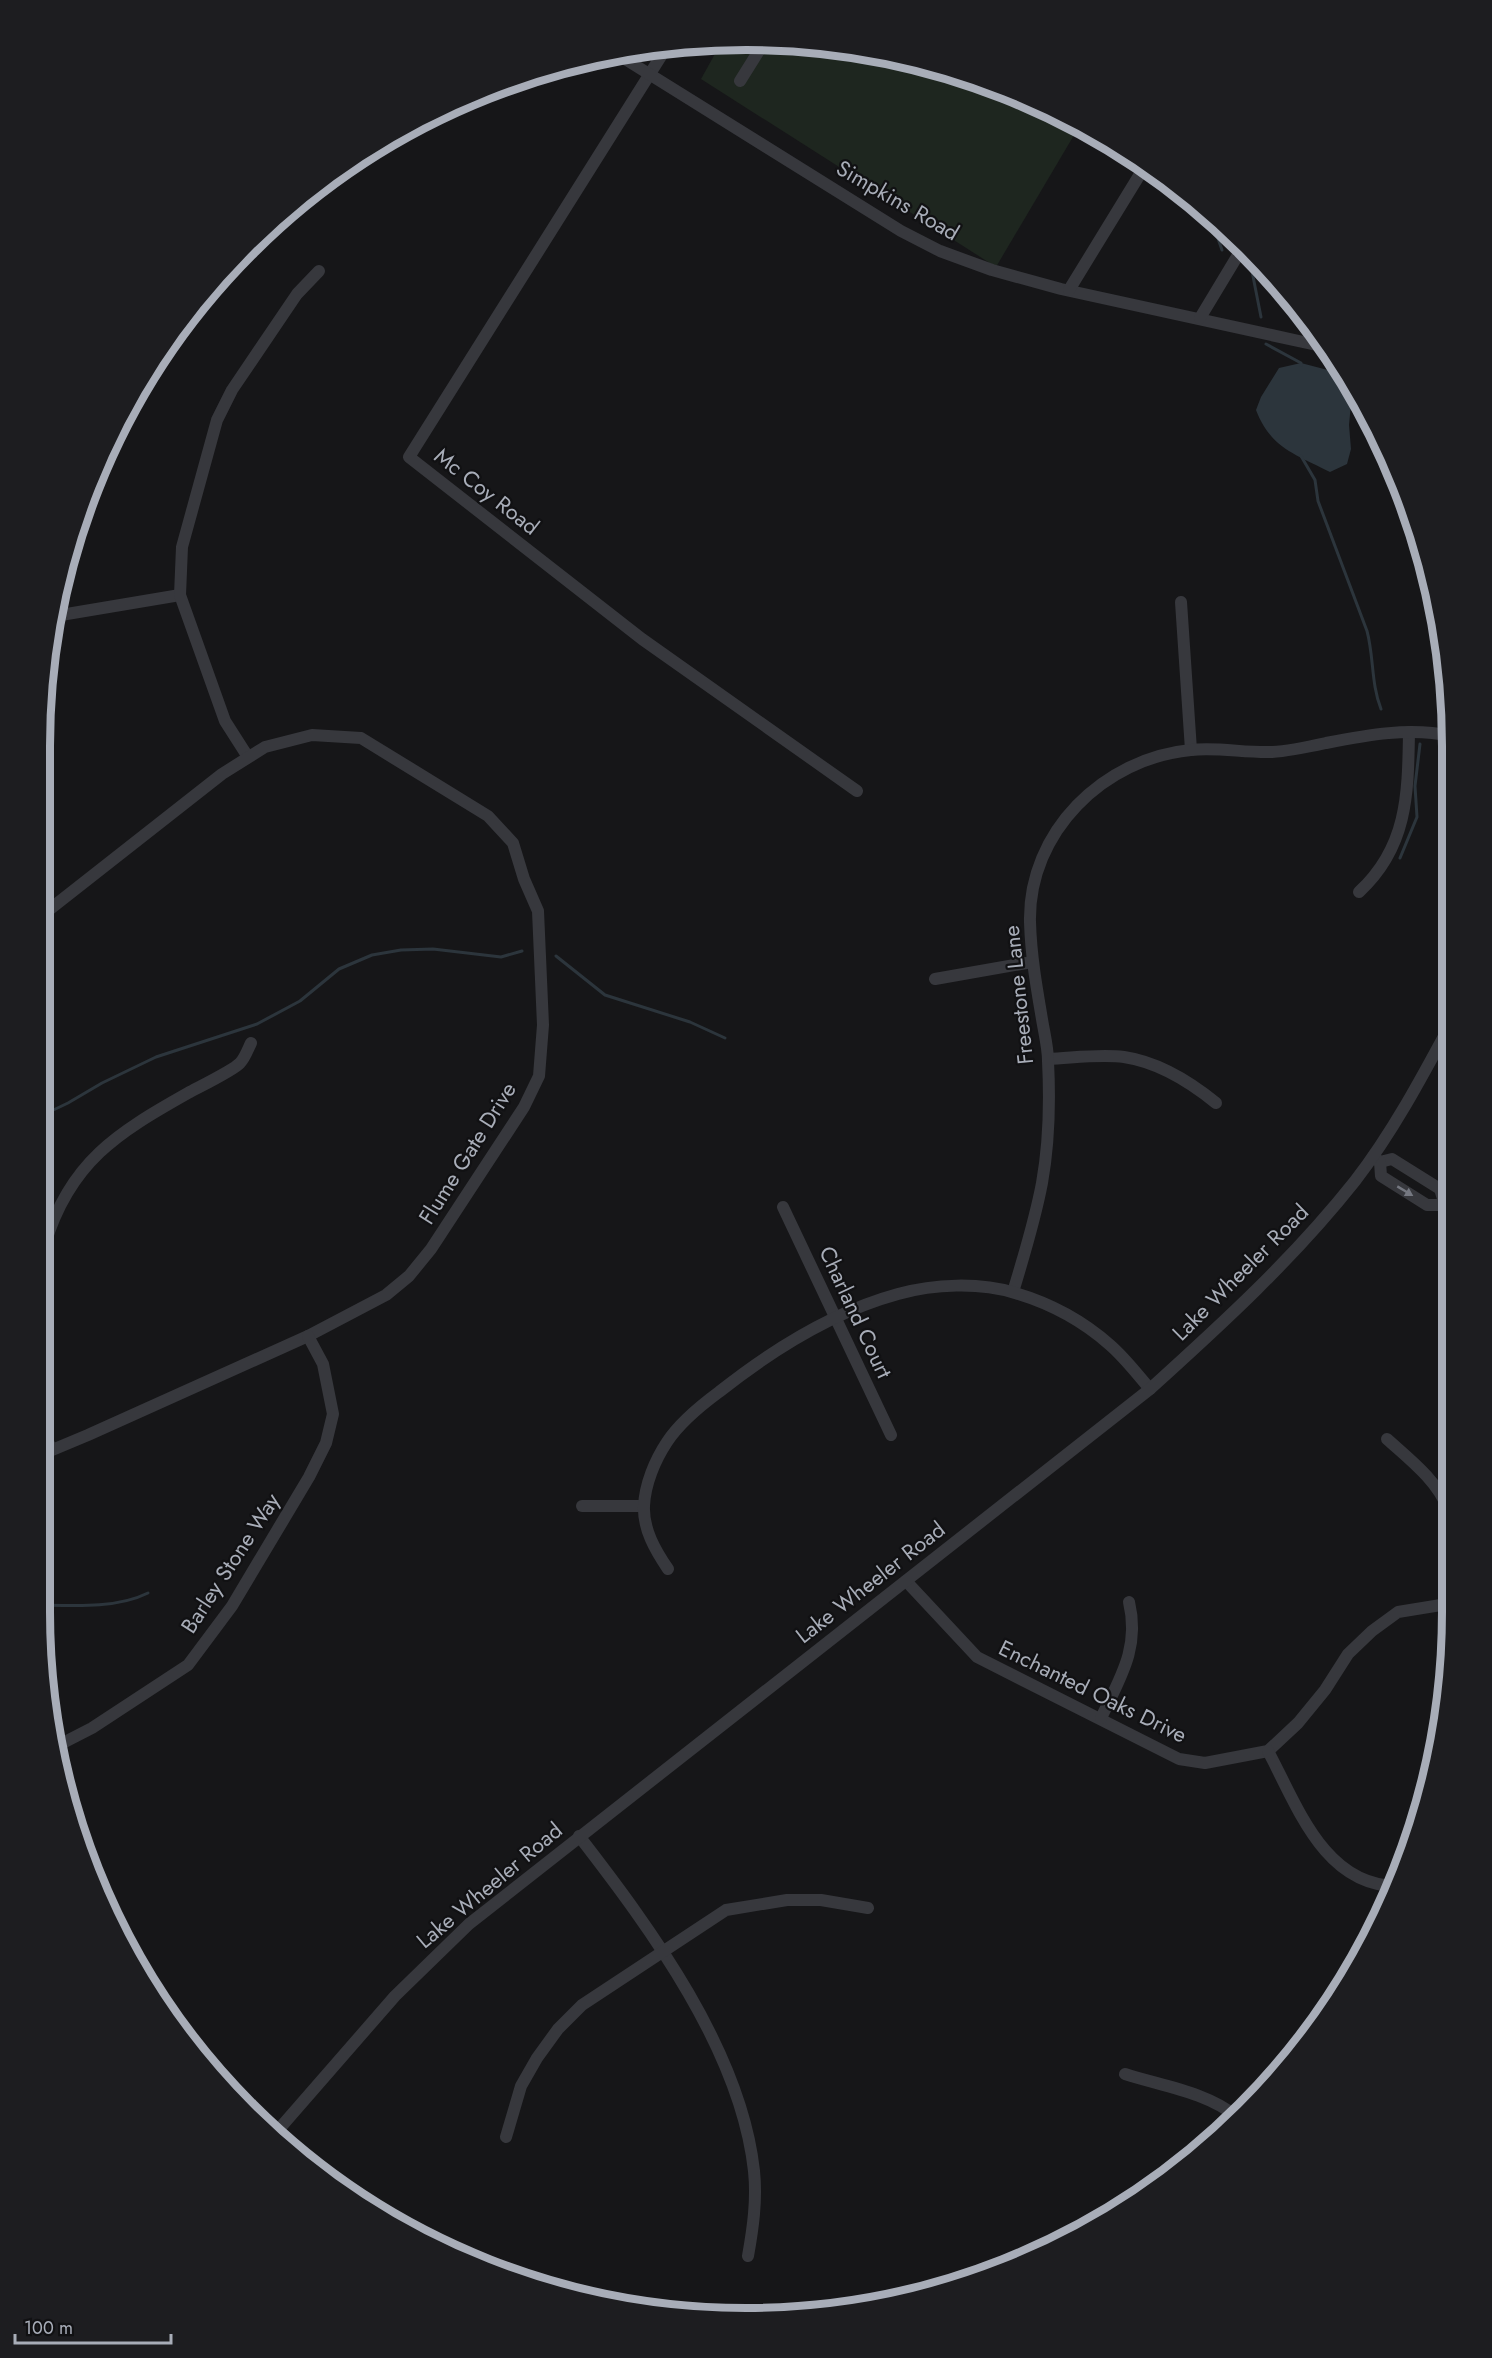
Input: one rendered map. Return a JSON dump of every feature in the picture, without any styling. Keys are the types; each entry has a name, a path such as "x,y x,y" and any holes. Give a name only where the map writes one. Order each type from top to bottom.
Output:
{"street":[{"path":"741,81 759,50"},
{"path":"651,74 663,54"},
{"name":"Simpkins Road","path":"627,60 901,231 940,252 992,270 1069,290 1315,344"},
{"name":"Mc Coy Road","path":"651,74 410,457 642,639 857,791"},
{"path":"1069,290 1141,173"},
{"path":"1200,318 1238,254"},
{"path":"248,757 225,721 180,596 182,547 217,420 232,390 297,294 319,271"},
{"path":"62,615 180,596"},
{"path":"1180,603 1191,750"},
{"path":"1359,892 1373,879 1401,828 1408,790 1409,732"},
{"name":"Freestone Lane","path":"1013,1292 1032,1228 1042,1181 1045,1148 1048,1059 1032,963 1031,896 1045,850 1065,819 1090,792 1122,770 1142,761 1191,750 1274,752 1375,734 1442,733"},
{"name":"Flume Gate Drive","path":"50,909 222,774 265,747 312,735 361,738 488,816 513,843 524,879 538,910 543,1025 538,1076 524,1107 431,1249 409,1276 386,1295 308,1336 88,1436 50,1450"},
{"path":"935,979 1032,963"},
{"name":"Lake Wheeler Road","path":"279,2129 358,2037 437,1953 493,1903 1150,1389 1222,1324 1294,1252 1355,1180 1376,1159 1442,1040"},
{"path":"50,1231 63,1198 79,1173 100,1150 144,1117 240,1064 250,1043"},
{"path":"1048,1059 1124,1057 1154,1065 1177,1075 1216,1103"},
{"path":"1442,1194 1440,1189 1392,1159 1376,1159 1380,1176 1427,1205 1442,1206"},
{"name":"Charland Court","path":"783,1207 891,1435"},
{"path":"668,1569 655,1550 646,1524 644,1506 656,1462 667,1442 682,1424 738,1377 785,1346 836,1317 898,1294 921,1289 968,1287 1013,1292 1055,1308 1085,1326 1111,1346 1150,1389"},
{"name":"Barley Stone Way","path":"62,1743 92,1728 188,1665 235,1600 309,1477 326,1443 333,1414 323,1364 308,1336"},
{"path":"1387,1439 1422,1471 1442,1495"},
{"path":"582,1506 644,1506"},
{"name":"Enchanted Oaks Drive","path":"906,1581 977,1657 1179,1759 1205,1763 1268,1751"},
{"path":"1101,1718 1128,1664 1134,1622 1129,1602"},
{"path":"1386,1886 1356,1876 1329,1858 1311,1833 1268,1751 1298,1723 1325,1690 1348,1654 1372,1632 1398,1612 1442,1605"},
{"path":"579,1836 630,1902 664,1952 721,2058 738,2102 749,2141 754,2172 755,2216 748,2256"},
{"path":"506,2137 521,2086 537,2058 558,2029 582,2005 726,1910 787,1900 821,1900 868,1908"},
{"path":"1125,2074 1194,2094 1230,2111"}],"shaded area":[{"path":"717,51 792,51 837,55 926,73 970,86 1054,121 1075,133 996,267 701,79"},
{"path":"1301,363 1333,371 1351,402 1349,425 1351,449 1347,464 1330,472 1286,449 1269,434 1256,410 1261,397 1279,368"}],"waterway":[{"path":"1216,233 1222,250"},
{"path":"1251,268 1261,317"},
{"path":"1266,344 1301,365"},
{"path":"1301,456 1315,480 1318,501 1367,631 1381,709"},
{"path":"1400,858 1417,817 1415,786 1420,744"},
{"path":"50,1112 156,1057 257,1024 300,1001 339,969 372,955 401,950 433,949 501,957 522,951"},
{"path":"556,956 605,995 690,1022 725,1038"},
{"path":"50,1605 111,1604 148,1593"}]}
